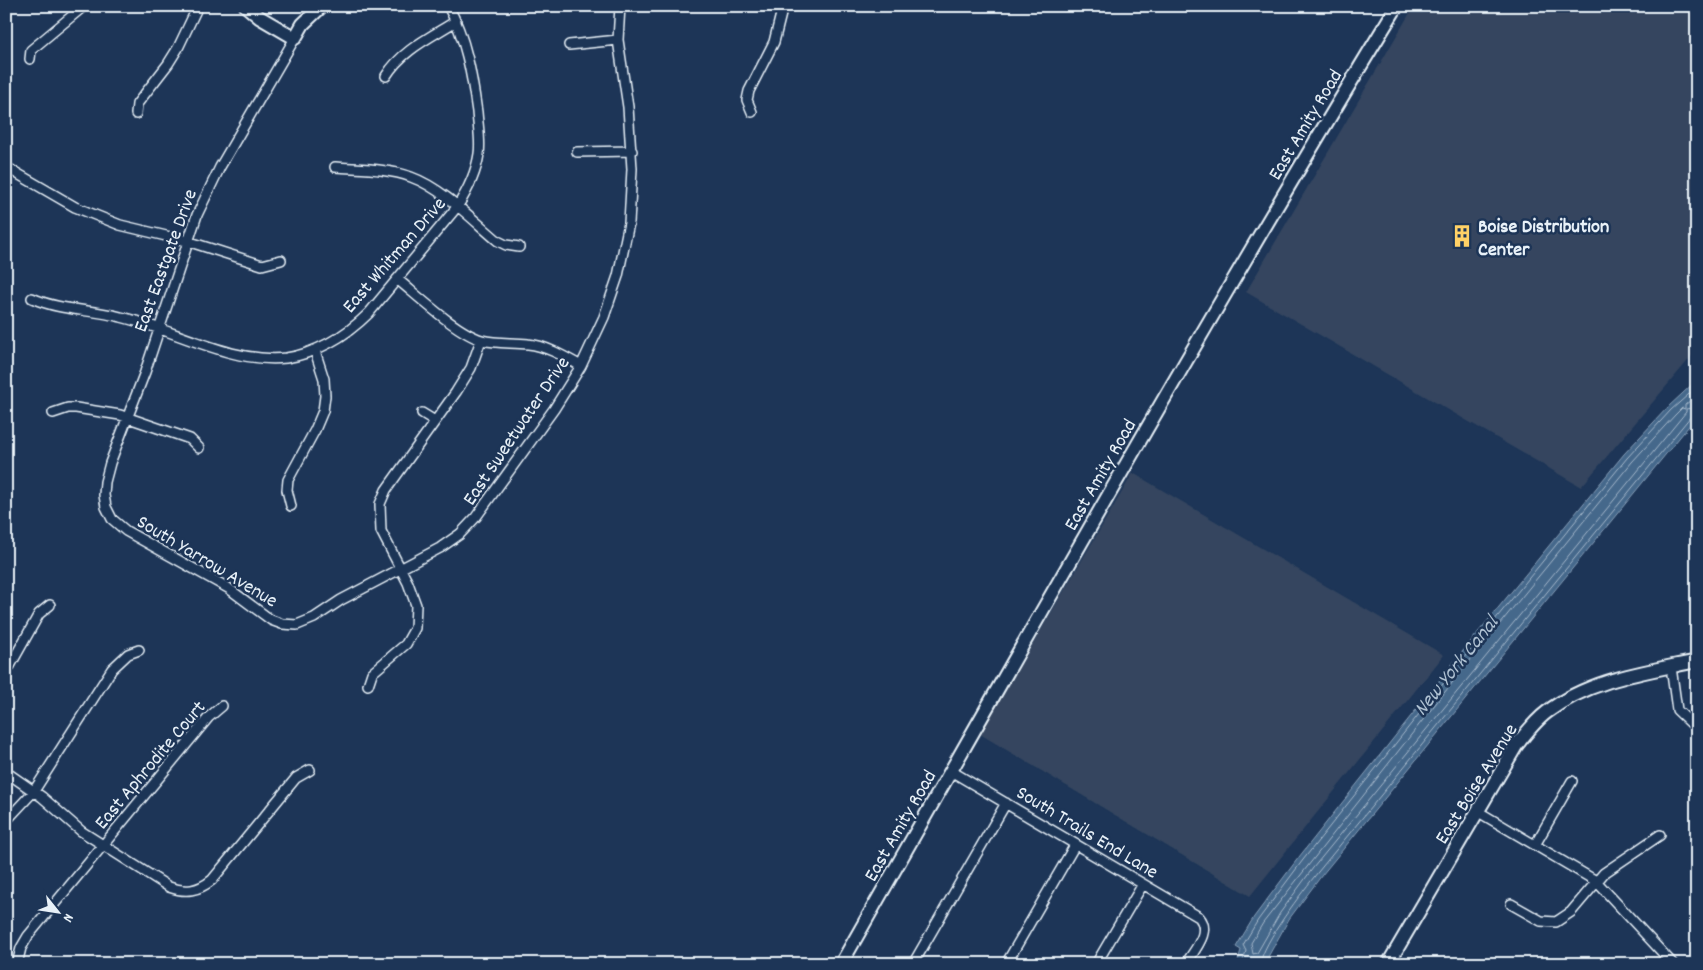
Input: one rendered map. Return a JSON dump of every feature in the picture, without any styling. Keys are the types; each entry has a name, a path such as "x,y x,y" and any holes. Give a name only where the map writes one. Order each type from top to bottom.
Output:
{"street":[{"path":"30,59 31,50 84,6"},
{"path":"136,114 137,104 178,48 198,6"},
{"path":"246,6 259,17 295,38"},
{"name":"East Eastgate Drive","path":"112,519 106,507 104,495 110,463 128,418 197,215 220,167 303,24 322,6"},
{"name":"East Whitman Drive","path":"32,298 49,305 120,316 232,353 258,357 287,358 315,351 360,323 457,207 468,191 475,172 480,152 472,74 456,21 448,6"},
{"name":"East Sweetwater Drive","path":"288,625 306,622 341,600 440,548 460,534 476,517 554,409 581,366 604,317 618,276 628,223 632,151 628,107 618,40 620,6"},
{"path":"752,112 747,100 749,91 774,42 784,6"},
{"name":"East Amity Road","path":"842,964 1256,240 1397,6"},
{"path":"386,76 393,64 402,56 456,21"},
{"path":"569,45 618,40"},
{"path":"577,152 632,151"},
{"path":"6,166 50,194 96,216 145,232 187,241 262,265 280,260"},
{"path":"334,167 374,170 411,177 427,185 498,240 506,245 520,247"},
{"path":"397,279 461,330 481,340 530,344 545,348 581,366"},
{"path":"368,685 372,673 406,644 414,628 416,605 408,583 381,531 380,504 386,490 472,368 481,340"},
{"path":"291,506 287,490 288,480 316,430 323,411 325,396 324,379 315,351"},
{"path":"53,412 76,408 128,418 190,438 199,448"},
{"path":"422,413 436,421"},
{"name":"South Yarrow Avenue","path":"112,519 126,531 228,588 271,620 288,625"},
{"path":"6,672 39,614 50,605"},
{"path":"6,821 34,792 112,670 128,654 139,650"},
{"name":"East Boise Avenue","path":"1388,964 1516,746 1546,712 1572,695 1603,683 1697,661"},
{"path":"1671,667 1678,710 1697,729"},
{"name":"East Aphrodite Court","path":"17,964 21,948 28,936 209,717 222,706"},
{"path":"6,772 34,792 81,832 170,888 180,891 191,891 202,887 212,880 296,778 310,770"},
{"name":"South Trails End Lane","path":"951,771 1199,917 1204,924 1204,933 1186,964"},
{"path":"1535,845 1572,780"},
{"path":"913,964 1006,803"},
{"path":"1477,811 1596,881 1673,964"},
{"path":"1511,904 1542,921 1556,922 1571,912 1604,873 1660,836"},
{"path":"1006,964 1075,844"},
{"path":"1096,964 1143,884"}],"shaded area":[{"path":"1414,6 1697,6 1697,350 1581,487 1246,292"},
{"path":"1133,473 1444,655 1250,896 980,734"}],"water":[{"name":"New York Canal","path":"1697,380 1697,416 1322,875 1289,919 1264,964 1237,964 1241,950 1236,947 1254,917 1299,857 1454,662 1624,454 1668,407"}],"place":[{"name":"Boise Distribution Center","path":"1462,236"}]}
